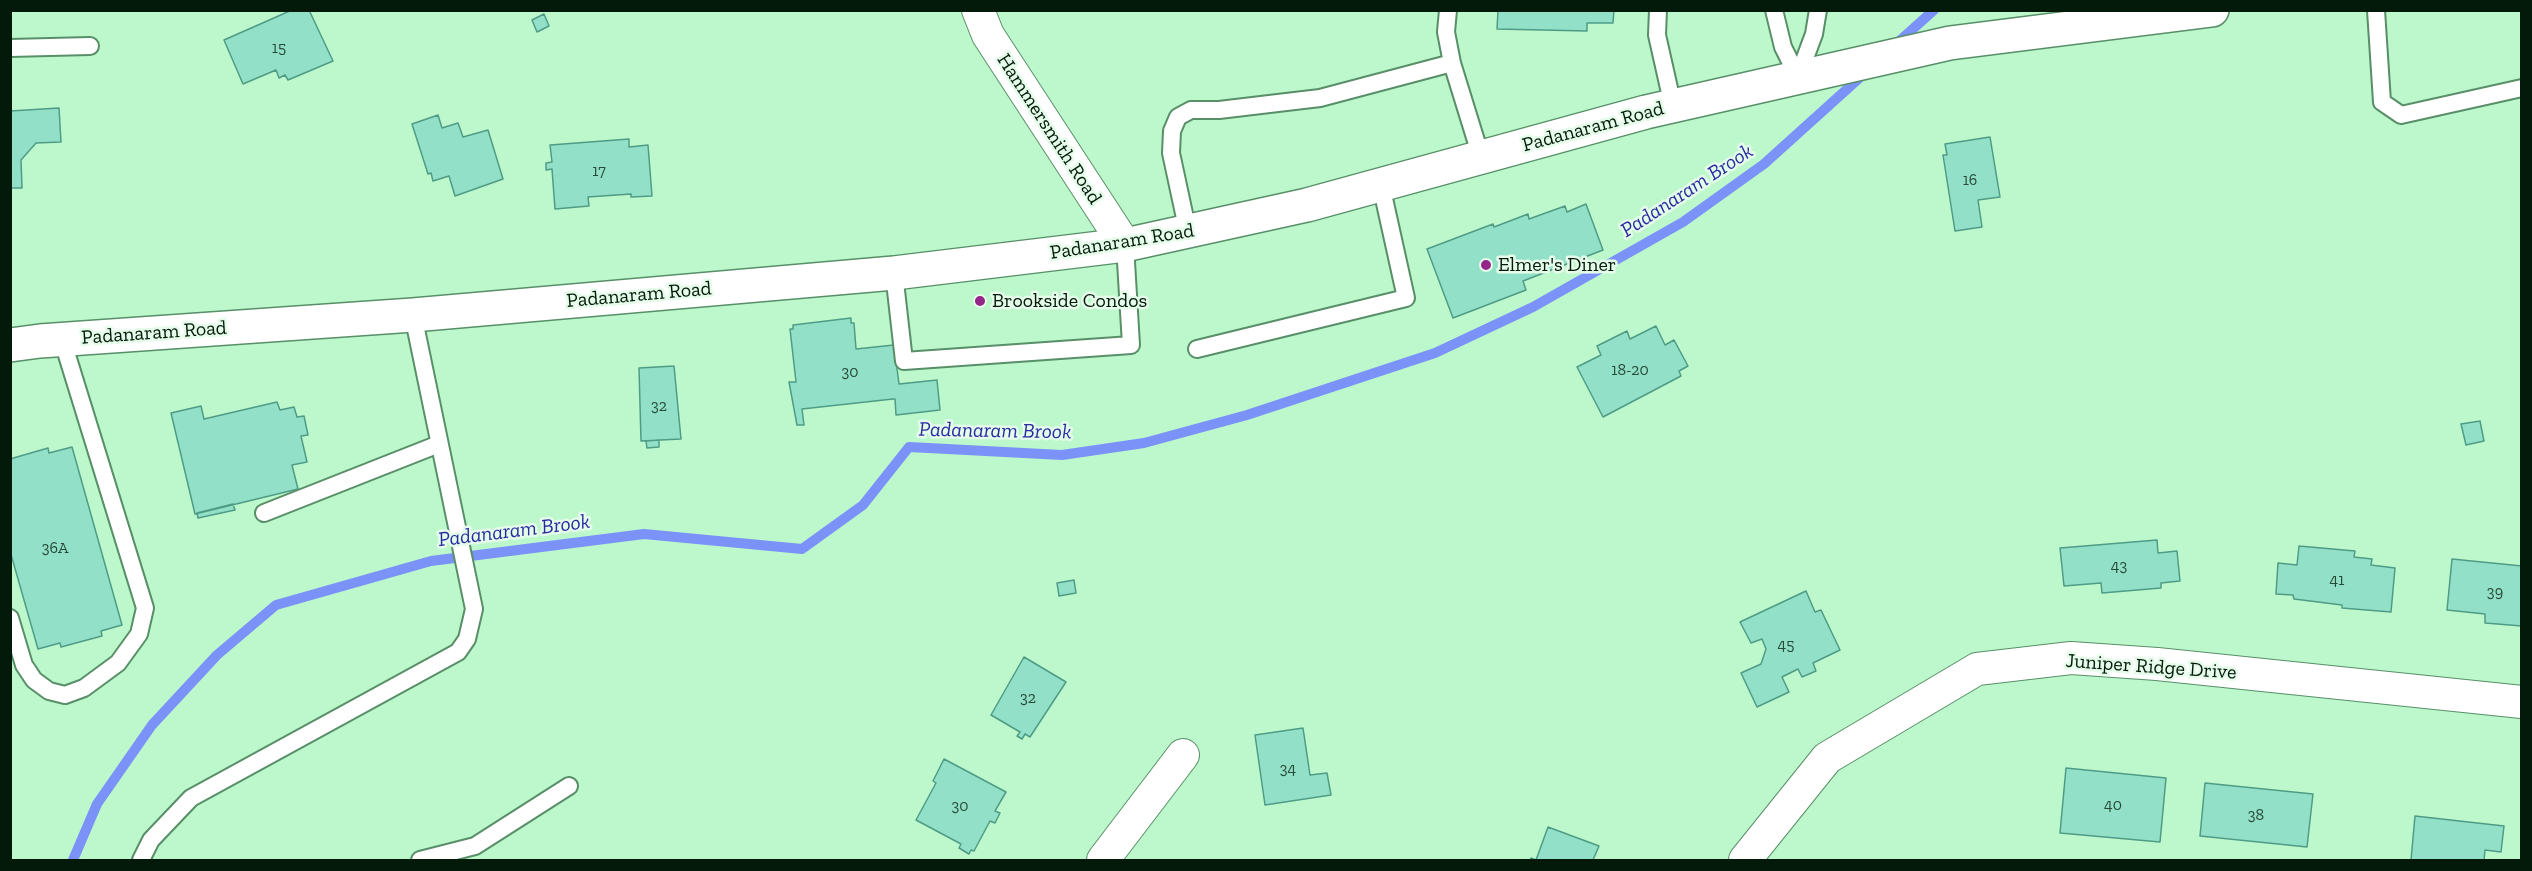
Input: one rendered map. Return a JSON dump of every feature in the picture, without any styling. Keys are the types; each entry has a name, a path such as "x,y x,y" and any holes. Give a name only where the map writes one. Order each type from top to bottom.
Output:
{"main road":[{"name":"Padanaram Road","path":"10,345 62,339 413,315 894,273 1125,244 1188,232 1381,185 1673,106 1922,49 1950,43 2212,10"}],"street":[{"name":"Hammersmith Road","path":"978,10 988,35 1125,244"},
{"name":"Juniper Ridge Drive","path":"1745,861 1827,758 1977,669 2071,658 2157,664 2522,702"},
{"path":"1103,861 1184,755"}],"lane":[{"path":"1448,10 1446,32 1452,63 1481,157"},
{"path":"1658,10 1658,34 1673,106"},
{"path":"1774,10 1784,47 1798,77"},
{"path":"1798,77 1814,34 1818,10"},
{"path":"2376,10 2382,102 2401,115 2522,88"},
{"path":"10,48 90,46"},
{"path":"1188,232 1171,153 1172,131 1178,117 1191,110 1219,110 1320,98 1452,63"},
{"path":"1197,349 1406,298 1381,185"},
{"path":"894,273 904,361 1131,345 1125,244"},
{"path":"141,861 151,840 191,798 458,652 467,639 474,609 413,315"},
{"path":"10,618 24,664 34,680 49,691 65,695 84,688 118,663 139,634 145,608 62,339"},
{"path":"264,513 438,444"},
{"path":"420,861 475,846 569,786"}],"building":[{"path":"292,10 309,10 333,61 288,80 285,75 279,78 276,70 243,84 224,40"},
{"path":"1498,10 1614,10 1613,23 1587,23 1587,31 1497,29"},
{"path":"544,14 549,26 537,32 532,20"},
{"path":"59,108 61,142 36,143 21,160 22,188 10,188 10,111"},
{"path":"438,115 442,128 458,123 463,137 488,130 503,179 455,196 449,176 433,181 431,173 428,174 412,124"},
{"path":"1990,137 2000,197 1978,200 1982,227 1955,231 1943,155 1947,155 1945,144"},
{"path":"629,139 629,147 648,145 652,196 631,197 631,194 588,197 589,206 555,209 552,169 546,170 546,163 552,162 550,145"},
{"path":"1586,204 1603,250 1523,281 1526,290 1453,318 1427,249 1493,224 1494,227 1528,214 1529,219 1565,206 1567,212"},
{"path":"851,318 851,323 854,323 856,349 894,345 899,384 937,380 940,410 896,415 895,399 893,399 802,409 804,425 797,425 789,382 796,382 790,329 793,329 793,325"},
{"path":"1656,326 1665,345 1674,340 1688,366 1679,371 1681,376 1603,417 1577,367 1601,355 1597,346 1627,331 1630,339"},
{"path":"674,366 681,439 641,441 639,368"},
{"path":"277,402 280,410 294,407 297,417 304,416 308,435 301,436 307,462 292,465 298,489 195,514 171,413 201,406 204,419"},
{"path":"2480,421 2484,441 2466,445 2461,424"},
{"path":"659,440 659,447 647,448 646,441"},
{"path":"72,447 122,625 101,631 102,636 61,647 60,643 38,649 10,551 10,459 48,448 49,453"},
{"path":"233,504 235,510 198,518 197,513"},
{"path":"2157,540 2158,553 2177,551 2180,581 2161,583 2161,588 2102,593 2101,583 2064,586 2060,548"},
{"path":"2299,546 2355,551 2354,557 2372,559 2371,565 2395,568 2391,612 2342,608 2342,605 2294,599 2293,595 2276,594 2278,563 2297,565"},
{"path":"2452,559 2522,566 2522,626 2485,623 2485,614 2447,610"},
{"path":"1074,580 1076,593 1059,596 1057,583"},
{"path":"1806,591 1815,612 1821,610 1840,650 1813,663 1816,671 1802,677 1798,669 1782,677 1789,692 1757,707 1741,673 1761,664 1766,649 1762,639 1751,643 1740,622"},
{"path":"1024,657 1066,682 1030,737 1025,734 1022,739 1017,736 1020,732 991,715"},
{"path":"1303,728 1310,775 1327,773 1331,795 1265,805 1255,735"},
{"path":"944,759 1006,792 995,811 1000,813 995,823 990,821 974,851 971,850 969,854 959,848 961,844 916,820 936,783 933,781"},
{"path":"2066,768 2166,778 2160,842 2060,833"},
{"path":"2205,783 2313,794 2307,847 2200,836"},
{"path":"2415,816 2504,826 2501,852 2485,850 2484,860 2411,860"},
{"path":"1548,827 1599,846 1593,860 1536,860"}],"waterway":[{"name":"Padanaram Brook","path":"1895,45 1934,10"},
{"name":"Padanaram Brook","path":"73,860 97,804 152,725 217,655 276,605 431,561 644,534 802,549 863,505 909,447 1062,455 1144,443 1247,415 1435,353 1533,307 1683,222 1764,164 1866,72"}],"place":[{"name":"Elmer's Diner","path":"1486,265"},
{"name":"Brookside Condos","path":"980,301"}]}
